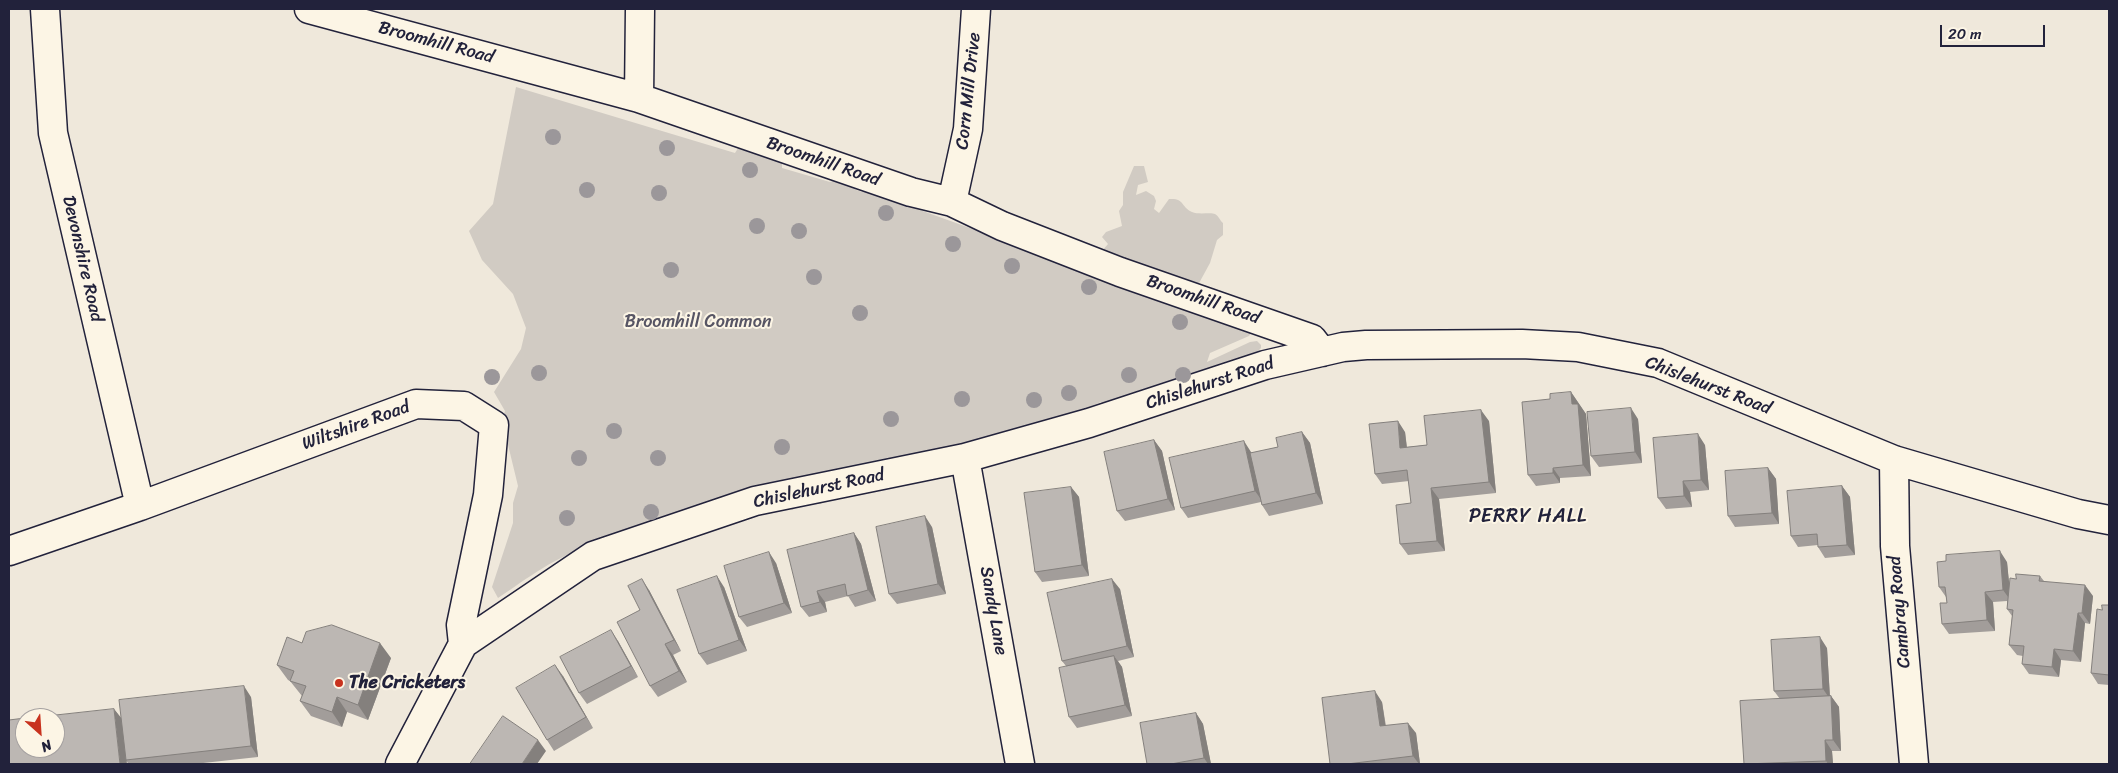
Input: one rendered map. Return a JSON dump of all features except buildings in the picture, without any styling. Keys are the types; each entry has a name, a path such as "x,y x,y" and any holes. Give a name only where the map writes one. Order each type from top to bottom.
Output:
{"street":[{"name":"Devonshire Road","path":"45,9 53,133 140,506"},
{"name":"Broomhill Road","path":"309,9 639,98 911,192 952,202 1002,226 1120,272 1312,339 1322,352"},
{"path":"639,98 640,9"},
{"name":"Corn Mill Drive","path":"952,202 968,129 976,9"},
{"name":"Chislehurst Road","path":"400,764 463,644 593,556 755,501 965,458 1089,423 1237,373 1322,352 1366,345 1522,344 1578,347 1658,363 1894,460 2078,514 2109,520"},
{"name":"Wiltshire Road","path":"9,551 140,506 416,404 464,406 494,425 488,495 461,625 463,644"},
{"name":"Sandy Lane","path":"965,458 1020,764"},
{"name":"Cambray Road","path":"1894,460 1895,546 1914,764"}],"green space":[{"name":"Broomhill Common","path":"516,87 735,153 740,145 782,160 782,168 830,182 835,180 844,185 853,184 856,190 862,192 864,190 919,208 920,210 992,236 1128,263 1120,255 1110,256 1102,251 1108,244 1102,237 1106,232 1122,226 1119,211 1123,205 1123,192 1134,166 1144,166 1148,182 1138,185 1136,195 1146,191 1154,196 1156,201 1154,209 1159,213 1169,199 1174,199 1180,201 1192,212 1215,214 1223,223 1223,235 1217,240 1210,263 1198,285 1254,329 1249,336 1210,353 1207,362 1250,342 1257,341 1261,348 1258,351 1203,374 1191,395 1180,408 1170,411 1106,407 1101,402 1014,440 910,478 907,485 902,486 887,477 823,500 821,504 810,499 801,501 793,510 784,507 578,550 531,575 498,598 492,587 513,523 513,503 518,486 502,420 505,411 494,392 521,349 526,328 513,294 482,260 469,231 493,204"}],"place":[{"name":"The Cricketers","path":"339,683"}],"district":[{"name":"PERRY HALL","path":"1528,517"}]}
